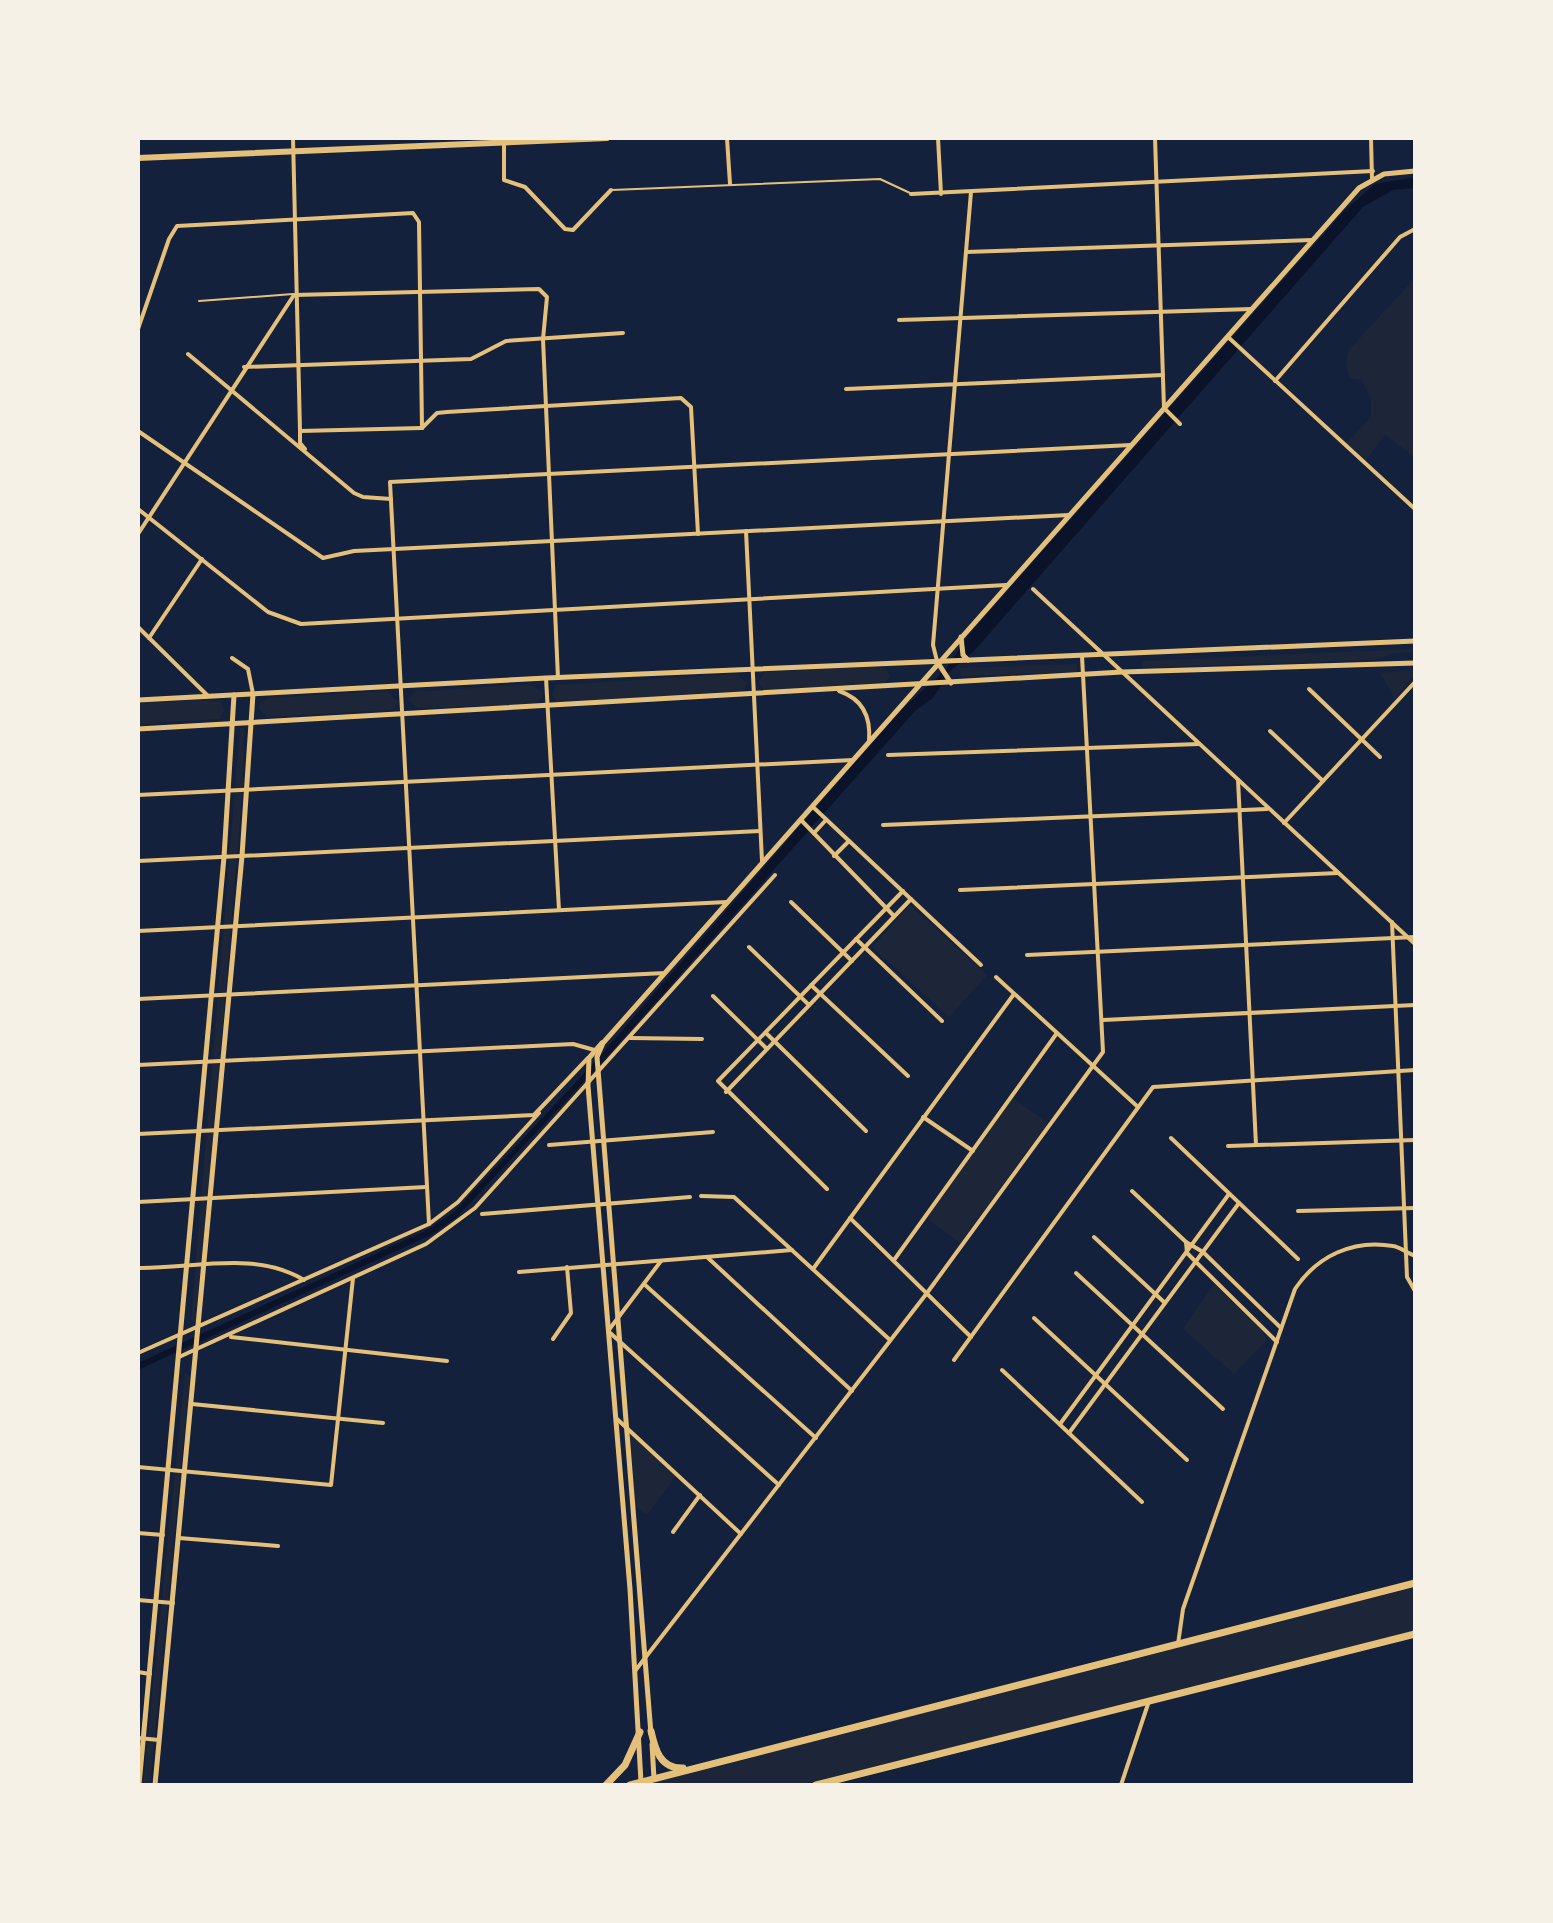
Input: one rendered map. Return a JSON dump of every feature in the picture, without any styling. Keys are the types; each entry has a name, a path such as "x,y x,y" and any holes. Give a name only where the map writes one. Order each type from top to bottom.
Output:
{"highway":[{"path":"630,1785 1415,1583"},
{"path":"816,1785 1415,1634"},
{"path":"651,1731 658,1756 676,1769 693,1770"},
{"path":"606,1785 625,1765 640,1732"}],"main road":[{"path":"138,158 607,138"}],"street":[{"path":"293,138 300,443 305,449"},
{"path":"727,138 730,184"},
{"path":"938,138 941,194"},
{"path":"1155,138 1165,410 1180,424"},
{"path":"1371,138 1372,179"},
{"path":"504,140 506,183 525,187 569,231 611,190"},
{"path":"138,1353 429,1224 458,1202 597,1053 1006,585 1230,339 1312,240 1372,179 1406,170 1415,171"},
{"path":"911,194 1373,171"},
{"path":"951,683 938,663 933,645 971,192"},
{"path":"138,329 169,239 177,226 413,213 417,217 422,428"},
{"path":"1275,381 1400,237 1415,229"},
{"path":"966,252 1312,240"},
{"path":"138,534 287,301 296,295 539,289 547,297 543,339 558,678"},
{"path":"899,320 1252,309"},
{"path":"244,367 471,359 486,354 501,343 623,333"},
{"path":"1230,339 1415,509"},
{"path":"188,354 354,493 363,497 391,499"},
{"path":"846,389 1163,375"},
{"path":"300,431 422,428 437,413 676,397 686,400 691,407 698,534"},
{"path":"138,431 316,555 1069,515"},
{"path":"429,1224 390,482 1131,445"},
{"path":"138,509 268,612 289,622 1006,585"},
{"path":"746,531 762,864"},
{"path":"149,638 202,559"},
{"path":"1033,589 1415,944"},
{"path":"138,628 208,696"},
{"path":"961,636 963,655 969,661"},
{"path":"138,700 546,678 1415,641"},
{"path":"635,1671 646,1661 927,1293 1103,1052 1093,816 1082,655"},
{"path":"155,1785 254,722 248,669 232,658"},
{"path":"138,729 547,704 839,691 1122,672 1415,663"},
{"path":"546,678 559,910"},
{"path":"1284,823 1415,682"},
{"path":"1309,689 1380,757"},
{"path":"839,691 853,696 862,706 870,728 868,745"},
{"path":"139,1785 218,928 234,695"},
{"path":"1270,731 1323,781"},
{"path":"888,755 1199,744"},
{"path":"138,795 855,759"},
{"path":"1238,780 1256,1145"},
{"path":"813,807 981,965"},
{"path":"883,825 1269,809"},
{"path":"801,820 894,916"},
{"path":"814,833 826,820"},
{"path":"138,861 760,831"},
{"path":"834,856 849,840"},
{"path":"960,890 1338,873"},
{"path":"179,1357 426,1244 459,1223 775,875"},
{"path":"827,1189 718,1083 903,891"},
{"path":"726,1092 911,899"},
{"path":"138,931 728,902"},
{"path":"791,902 852,961"},
{"path":"1392,922 1406,1253 1408,1283 1415,1291"},
{"path":"1027,955 1415,937"},
{"path":"856,939 942,1021"},
{"path":"749,947 809,1005"},
{"path":"138,999 665,973"},
{"path":"996,977 1138,1107"},
{"path":"811,985 908,1076"},
{"path":"813,1269 1014,994"},
{"path":"713,996 767,1049"},
{"path":"1103,1020 1415,1005"},
{"path":"766,1033 866,1131"},
{"path":"894,1260 1057,1033"},
{"path":"630,1038 702,1039"},
{"path":"138,1065 573,1044 597,1053"},
{"path":"597,1053 654,1779"},
{"path":"588,1061 597,1205 630,1589 641,1782"},
{"path":"954,1360 1153,1087 1415,1070"},
{"path":"138,1134 526,1116 541,1111"},
{"path":"923,1117 973,1151"},
{"path":"549,1145 713,1132"},
{"path":"1171,1138 1298,1259"},
{"path":"1228,1146 1415,1140"},
{"path":"138,1202 426,1187"},
{"path":"1132,1191 1186,1242 1203,1252 1281,1328"},
{"path":"1060,1424 1229,1194"},
{"path":"701,1196 734,1197 890,1340"},
{"path":"482,1214 690,1197"},
{"path":"1069,1433 1239,1203"},
{"path":"1298,1211 1415,1208"},
{"path":"850,1218 971,1337"},
{"path":"1094,1237 1165,1303"},
{"path":"1186,1242 1187,1253 1277,1342"},
{"path":"1178,1644 1183,1609 1295,1289 1323,1259 1362,1245 1396,1246 1415,1256"},
{"path":"519,1272 792,1250"},
{"path":"707,1257 852,1391"},
{"path":"608,1331 661,1261"},
{"path":"138,1268 205,1262 284,1268 304,1280"},
{"path":"553,1339 571,1313 567,1267"},
{"path":"1076,1273 1223,1409"},
{"path":"138,1467 331,1485 353,1278"},
{"path":"644,1284 816,1438"},
{"path":"1034,1318 1187,1460"},
{"path":"608,1331 780,1485"},
{"path":"228,1337 447,1361"},
{"path":"1002,1370 1142,1502"},
{"path":"192,1404 383,1423"},
{"path":"614,1417 741,1534"},
{"path":"673,1532 700,1495"},
{"path":"622,1503 634,1501"},
{"path":"138,1533 163,1535"},
{"path":"179,1538 278,1546"},
{"path":"630,1589 641,1589"},
{"path":"138,1600 173,1603"},
{"path":"138,1672 150,1674"},
{"path":"1121,1785 1149,1701"},
{"path":"141,1738 160,1740"}],"lane":[{"path":"611,190 880,179 911,194"},
{"path":"199,301 296,295"}],"shaded area":[{"path":"1415,177 1415,188 1393,190 1363,207 974,651 950,671 933,698 916,710 606,1058 456,1218 429,1236 138,1370 138,1363 427,1230 454,1212 592,1065 898,713 946,669 968,636 1007,591 1345,210 1375,184"},
{"path":"1415,278 1415,458 1385,434 1366,460 1347,443 1371,417 1371,399 1362,380 1350,378 1346,366 1348,351"},
{"path":"1415,649 1415,652 1393,653 1380,659 1142,668 1142,661"},
{"path":"1077,664 1077,672 961,676 959,668"},
{"path":"874,666 887,670 890,676 884,685 765,691 758,682 765,672"},
{"path":"1415,670 1415,674 1395,699 1380,673"},
{"path":"737,674 747,683 742,692 559,704 552,695 556,685"},
{"path":"529,684 542,692 542,698 534,704 425,708 415,707 408,699 414,692"},
{"path":"387,691 399,702 393,710 267,717 259,709 260,703 268,698"},
{"path":"221,702 224,710 220,719 138,724 138,703"},
{"path":"244,728 243,785 198,1319 194,1322 191,1320 240,729"},
{"path":"910,905 987,975 949,1017 872,947"},
{"path":"1013,1098 1048,1123 960,1243 926,1218"},
{"path":"1214,1284 1258,1326 1267,1340 1234,1374 1183,1329"},
{"path":"185,1374 190,1376 150,1785 143,1785"},
{"path":"625,1430 676,1476 647,1515 632,1504"},
{"path":"1415,1586 1415,1633 1384,1641 810,1785 635,1785"}]}
